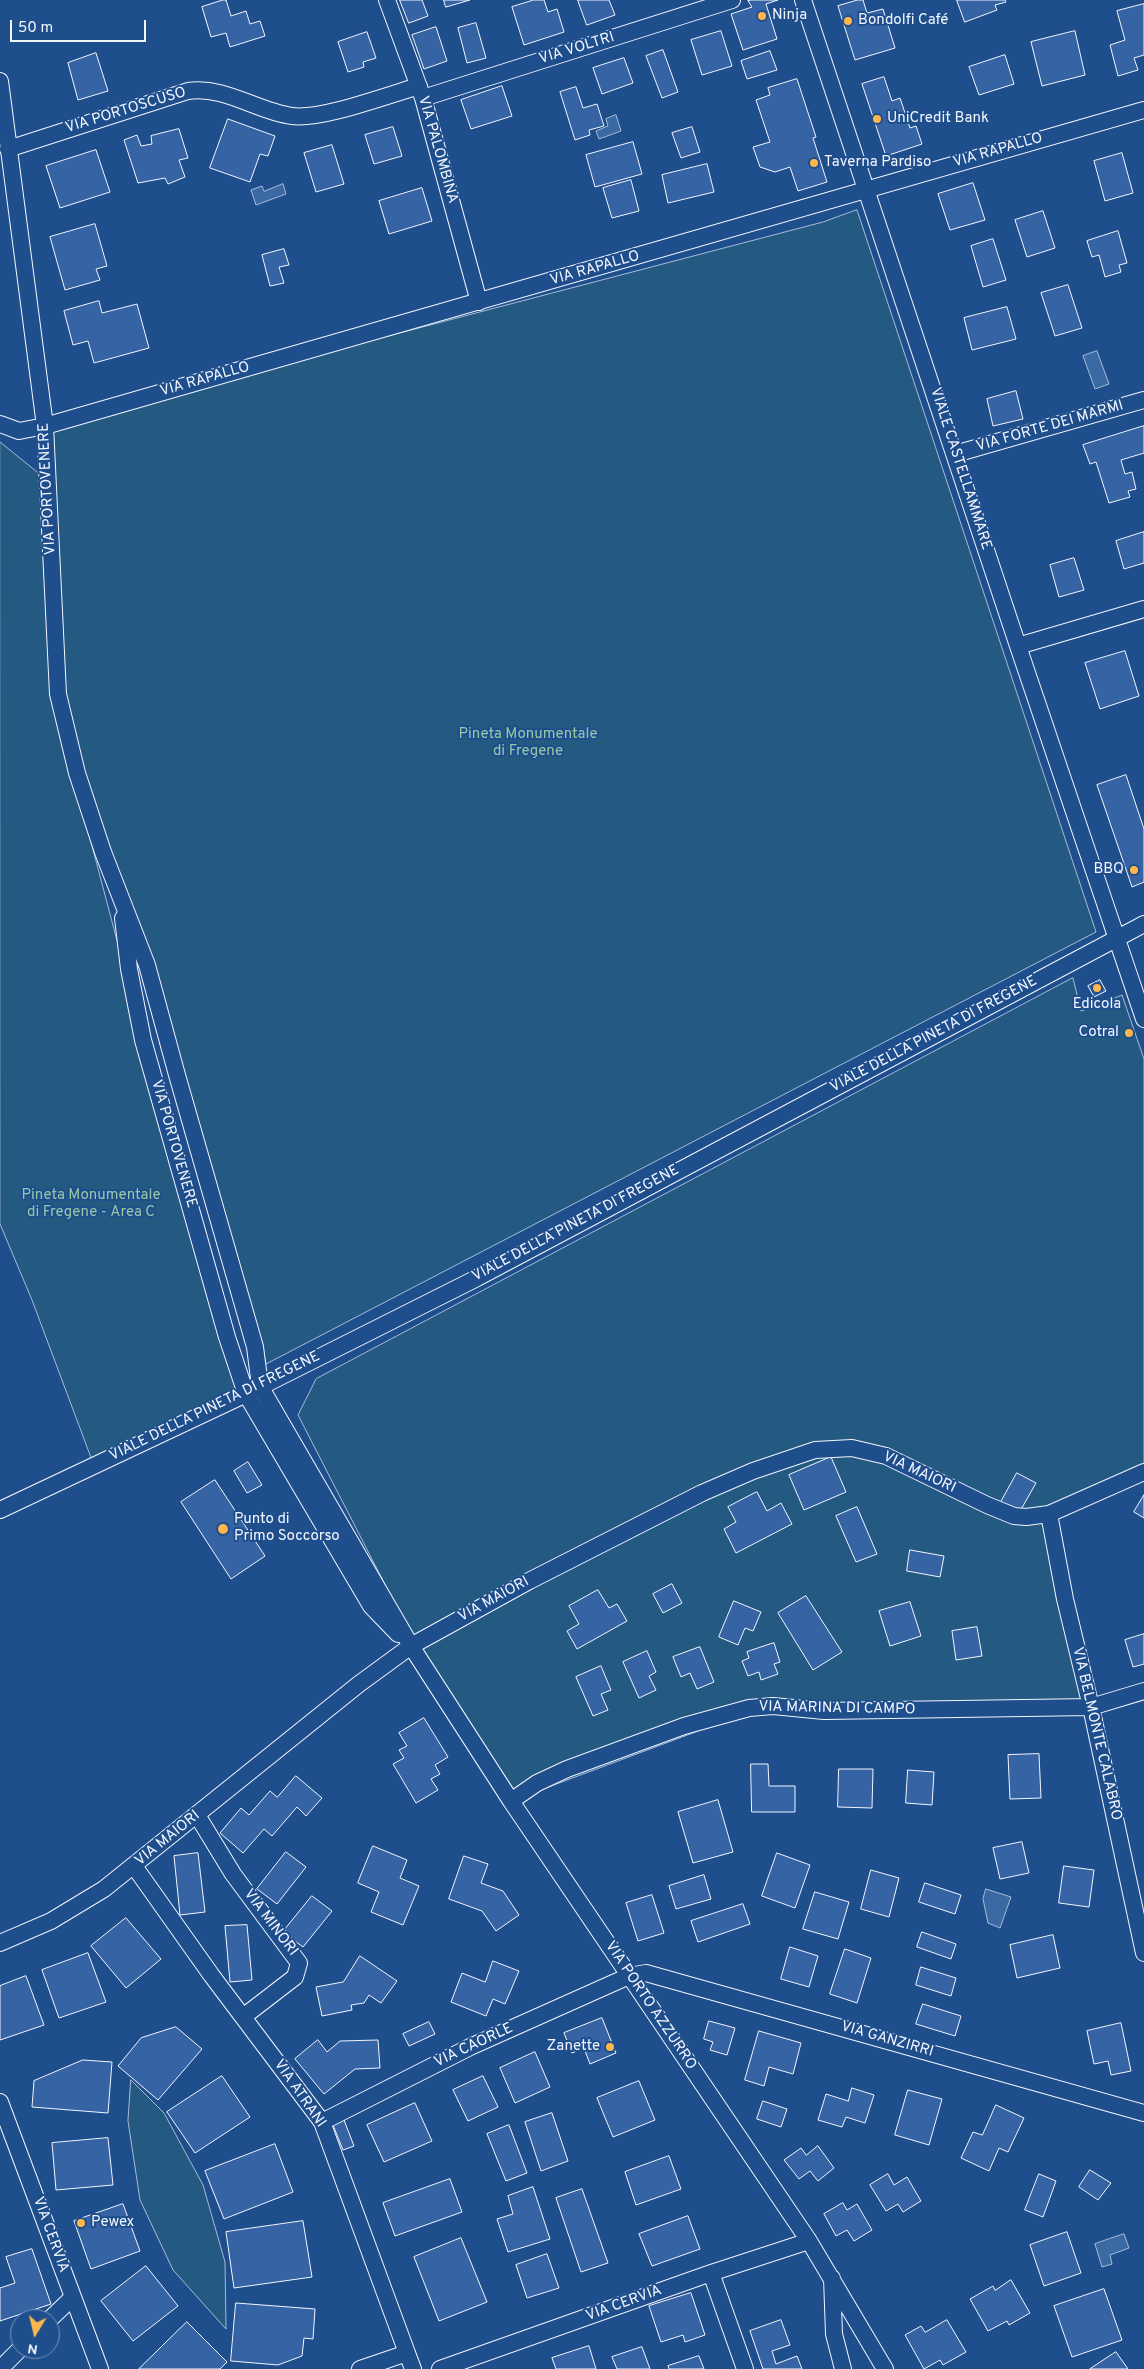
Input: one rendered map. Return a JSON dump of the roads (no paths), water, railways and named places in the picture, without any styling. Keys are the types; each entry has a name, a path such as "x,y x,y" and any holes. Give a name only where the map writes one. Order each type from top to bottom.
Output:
{"street":[{"name":"VIA PALOMBINA","path":"387,0 421,92 479,302"},
{"name":"VIA VOLTRI","path":"421,92 682,8 732,0"},
{"name":"VIALE CASTELLAMMARE","path":"804,0 1144,1019"},
{"name":"VIA PORTOVENERE","path":"0,81 45,426 58,694 77,773 103,852 147,965 255,1347 253,1390"},
{"name":"VIA PORTOSCUSO","path":"8,148 188,91 215,91 286,115 301,117 314,116 421,92"},
{"name":"VIA RAPALLO","path":"0,424 19,430 45,426 479,302 867,188 1144,110"},
{"name":"VIA FORTE DEI MARMI","path":"955,454 1144,400"},
{"path":"1018,646 1144,609"},
{"name":"VIA PORTOVENERE","path":"119,890 129,969 143,1040 227,1337 253,1390"},
{"name":"VIALE DELLA PINETA DI FREGENE","path":"0,1510 253,1390 476,1278 1144,924"},
{"name":"VIA PORTO AZZURRO","path":"253,1390 411,1646 511,1801 810,2241 885,2369"},
{"name":"VIA MAIORI","path":"0,1943 68,1912 99,1893 359,1684 411,1646 529,1581 702,1492 774,1463 815,1450 852,1448 875,1452 1005,1513 1026,1518 1049,1514 1144,1472"},
{"name":"VIA BELMONTE CALABRO","path":"1049,1514 1065,1599 1092,1708 1144,1954"},
{"name":"VIA MARINA DI CAMPO","path":"511,1801 537,1783 567,1769 684,1726 757,1706 782,1706 824,1711 1092,1708 1144,1691"},
{"name":"VIA MINORI","path":"197,1815 233,1874 297,1957 299,1963 295,1977 243,2017"},
{"name":"VIA ATRANI","path":"134,1866 165,1912 322,2122 407,2352"},
{"name":"VIA GANZIRRI","path":"629,1976 639,1973 653,1973 1144,2113"},
{"name":"VIA CAORLE","path":"322,2122 470,2047 629,1976"},
{"name":"VIA CERVIA","path":"0,2102 100,2369"},
{"name":"VIA CERVIA","path":"440,2369 711,2273 810,2241"},
{"path":"711,2273 744,2369"},
{"path":"832,2276 834,2334 843,2369"},
{"path":"60,2309 73,2297"},
{"path":"360,2369 407,2352 413,2369"},
{"path":"0,2369 10,2359"}],"place":[{"name":"Ninja","path":"762,16"},
{"name":"Bondolfi Café","path":"848,21"},
{"name":"UniCredit Bank","path":"877,119"},
{"name":"Taverna Pardiso","path":"814,163"},
{"name":"BBQ","path":"1134,870"},
{"name":"Edicola","path":"1097,988"},
{"name":"Cotral","path":"1129,1033"},
{"name":"Punto di Primo Soccorso","path":"223,1529"},
{"name":"Zanette","path":"610,2047"},
{"name":"Pewex","path":"81,2223"}],"park label":[{"name":"Pineta Monumentale di Fregene","path":"528,744"},
{"name":"Pineta Monumentale di Fregene - Area C","path":"91,1204"}]}
